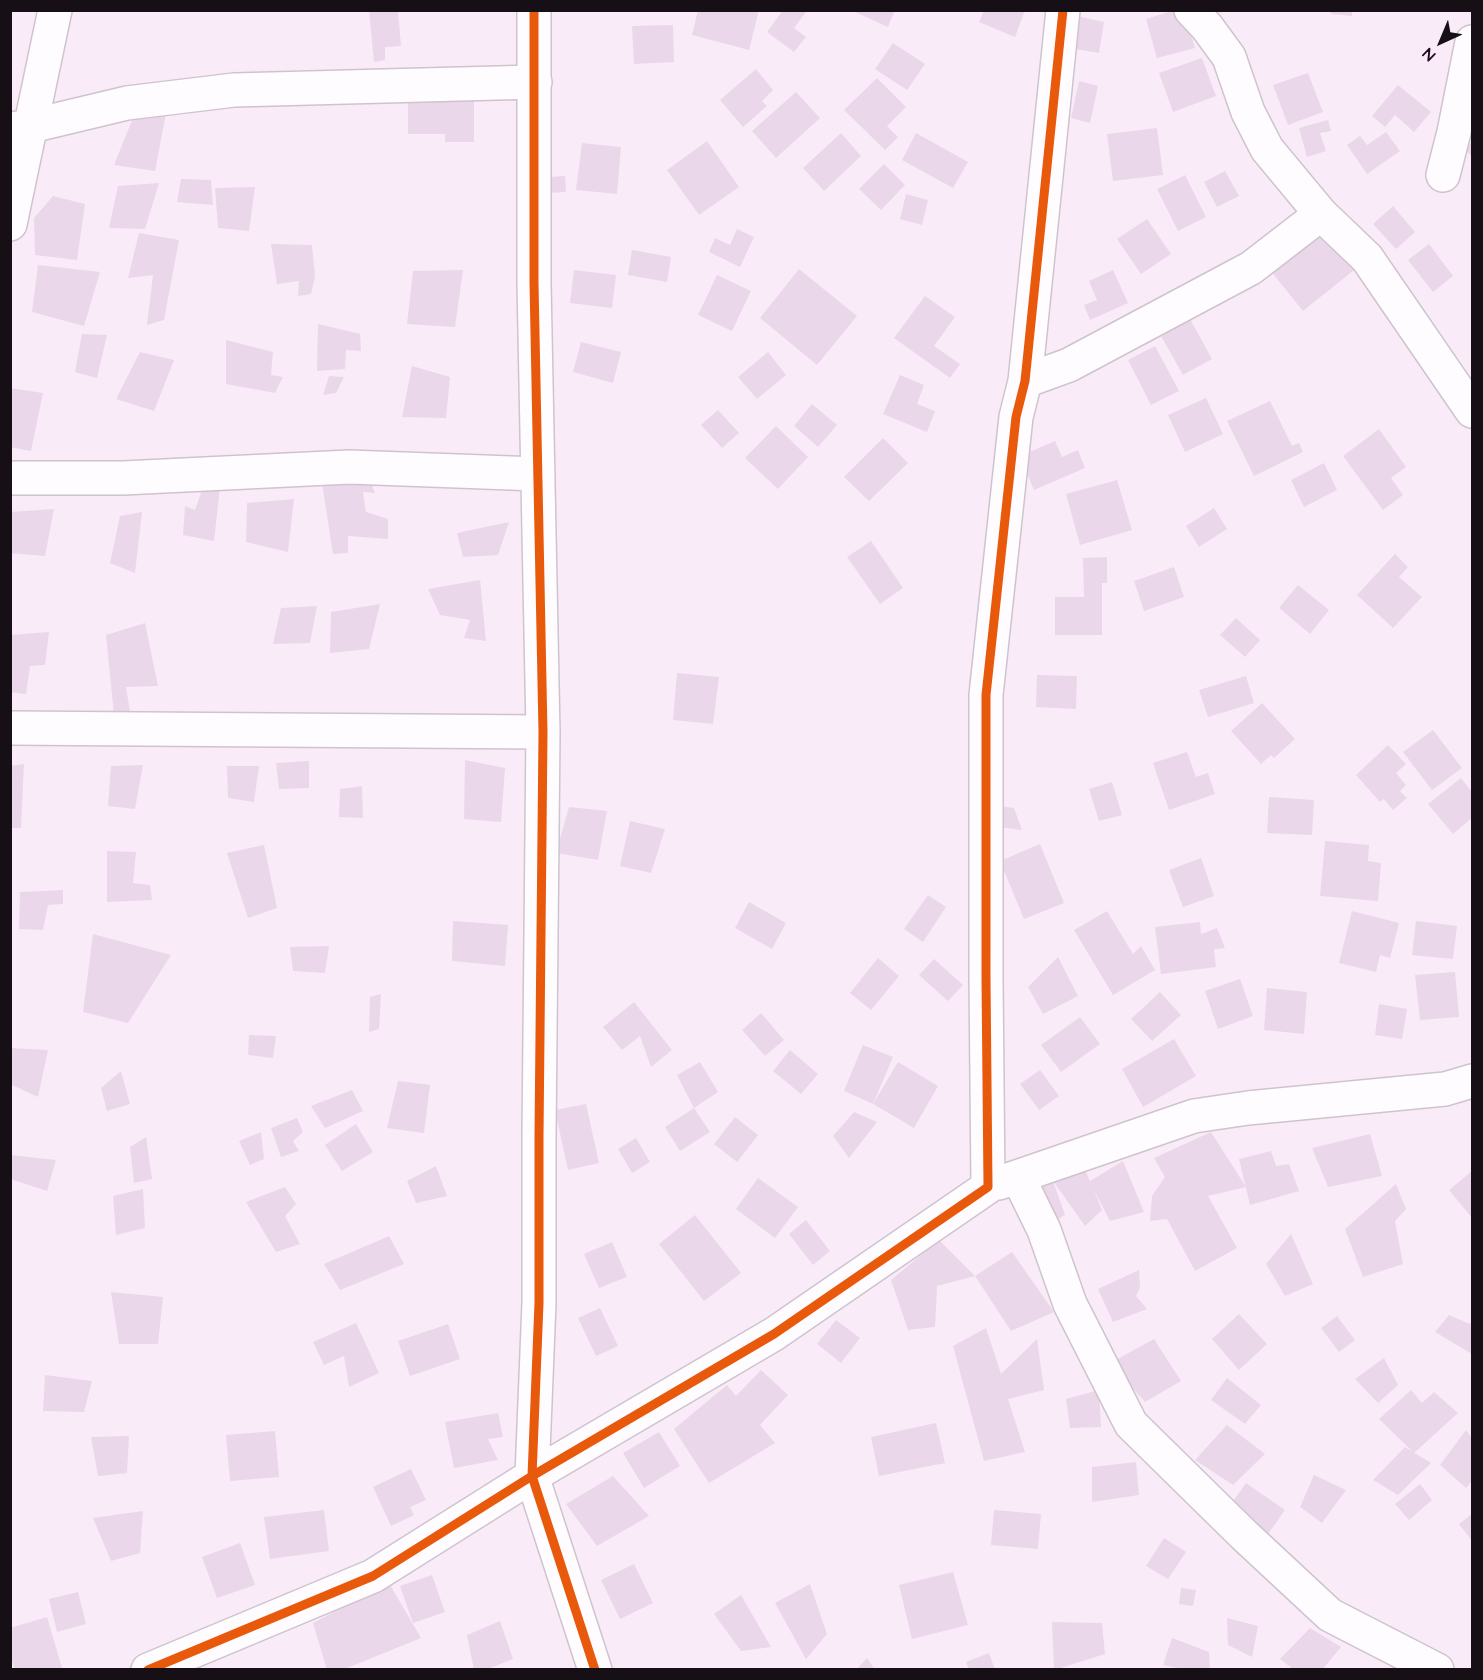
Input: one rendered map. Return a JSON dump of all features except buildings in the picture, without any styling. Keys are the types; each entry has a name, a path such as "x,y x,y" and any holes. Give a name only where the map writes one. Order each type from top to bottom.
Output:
{"street":[{"path":"10,224 21,128 55,10"},
{"path":"534,10 534,283 543,732 539,1304 532,1476 595,1670"},
{"path":"1063,10 1025,381 1016,417 986,695 986,967 1003,1182 1044,1230 1070,1304 1131,1424 1330,1615 1437,1670"},
{"path":"1191,10 1229,57 1248,112 1267,149 1321,214 1367,258 1473,411"},
{"path":"1443,175 1473,42"},
{"path":"21,128 127,103 234,90 535,82"},
{"path":"1025,381 1069,365 1251,268 1321,214"},
{"path":"10,478 123,478 349,467 538,474"},
{"path":"10,728 543,732"},
{"path":"148,1670 373,1576 532,1476 774,1334 1003,1182 1194,1116 1248,1108 1445,1089 1473,1081"}],"cycle path":[{"path":"534,10 534,283 543,732 539,1303 532,1476 595,1670"},
{"path":"148,1670 373,1576 532,1476 774,1334 988,1187 986,695 1016,417 1025,381 1063,10"}]}
